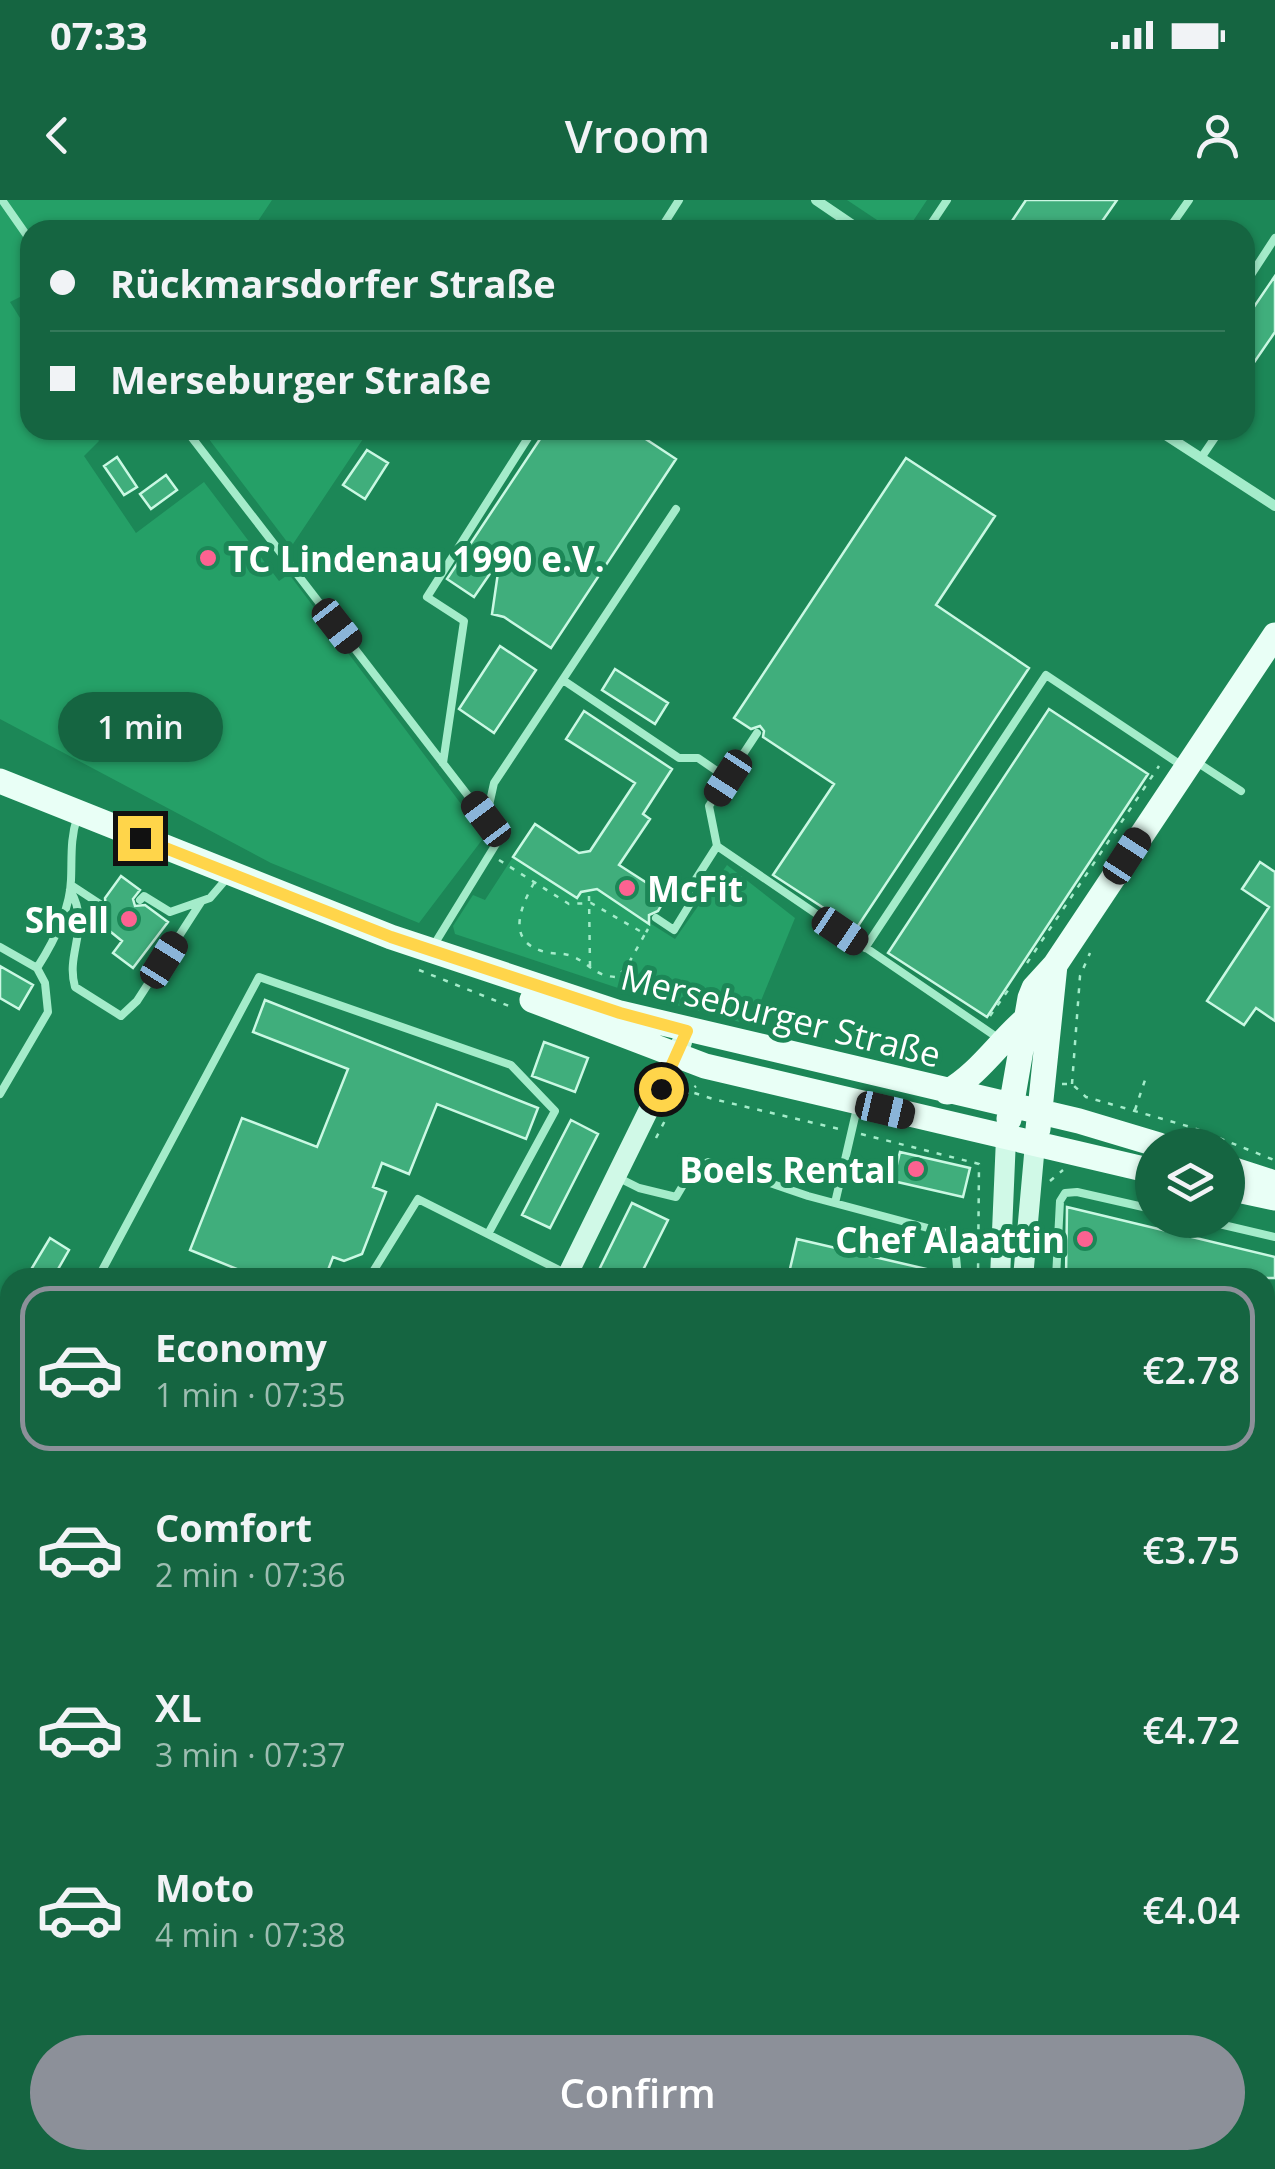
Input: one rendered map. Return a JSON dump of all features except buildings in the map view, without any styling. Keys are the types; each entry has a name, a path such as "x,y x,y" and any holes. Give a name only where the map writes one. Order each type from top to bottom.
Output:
{"main road":[{"path":"1000,1268 1006,1138 1034,988 1054,965 1181,760 1275,634"},
{"name":"Merseburger Straße","path":"0,781 391,937 467,974 705,1066 1135,1168"},
{"name":"Merseburger Straße","path":"391,937 620,1013 1041,1112 1135,1138"},
{"path":"1023,1268 1054,965"},
{"path":"947,1092 966,1080 992,1033 1026,1019"},
{"path":"570,1268 687,1031"},
{"path":"1245,1174 1275,1184"},
{"path":"1245,1192 1275,1198"}],"street":[{"path":"816,200 845,220"},
{"path":"1173,440 1275,506"}],"lane":[{"path":"2,200 20,226"},
{"path":"1255,269 1275,238"},
{"path":"194,440 486,819 496,844 432,949"},
{"path":"444,763 464,622 427,596 527,440"},
{"path":"1201,458 1213,440"},
{"path":"486,819 494,783 676,509"},
{"path":"866,948 1046,675 1181,760 1241,790"},
{"path":"562,680 679,758 698,758 728,778"},
{"path":"656,918 674,930 701,886 694,882 716,846 709,806 756,733"},
{"path":"37,968 61,921 70,888 70,843 79,814"},
{"path":"716,846 992,1033"},
{"path":"70,888 80,912 73,971 75,988 115,1016 121,1016 137,1001 206,900 230,874"},
{"path":"70,888 100,904"},
{"path":"140,900 144,896 170,912 206,900"},
{"path":"0,947 37,968 45,983 48,1012 0,1094"},
{"path":"103,1268 259,977 511,1065 555,1111 488,1234"},
{"path":"835,1203 858,1104"},
{"path":"617,1177 639,1188 676,1196 692,1170 708,1162 835,1203 954,1235 957,1268"},
{"path":"1057,1268 1060,1201 1066,1193 1135,1205"},
{"path":"374,1268 418,1199 551,1268"},
{"path":"1245,1230 1275,1237"}],"path":[{"path":"1027,963 1181,760"},
{"path":"490,854 569,904 591,903 645,934"},
{"path":"535,882 522,904 522,938 538,950 579,959 593,973 616,977 626,968 685,876"},
{"path":"589,896 590,968"},
{"path":"1072,1084 1080,976 1089,954"},
{"path":"992,1033 1016,979"},
{"path":"657,1138 673,1105 701,1081 705,1066"},
{"path":"1134,1111 1144,1080"},
{"path":"1152,1116 1275,1160"},
{"path":"1050,1182 1067,1166"},
{"path":"978,1207 978,1268"}],"green space":[{"path":"0,200 272,200 259,220 20,220 20,297 10,302 20,318 20,440 98,440 84,456 136,533 204,482 279,581 289,574 485,836 419,923 271,863 0,719"},
{"path":"847,200 927,200 914,220 877,220"},
{"path":"210,440 362,440 291,547"},
{"path":"513,857 576,898 581,892 596,889 675,939 727,865 795,918 751,1025 639,995 455,934 453,926 473,895 485,900"}],"place":[{"name":"TC Lindenau 1990 e.V.","path":"208,558"},
{"name":"McFit","path":"627,888"},
{"name":"Shell","path":"129,919"},
{"name":"Boels Rental","path":"916,1169"},
{"name":"Chef Alaattin","path":"1085,1239"}],"route":[{"path":"140,838 391,937 620,1013 687,1031 661,1089"}]}
